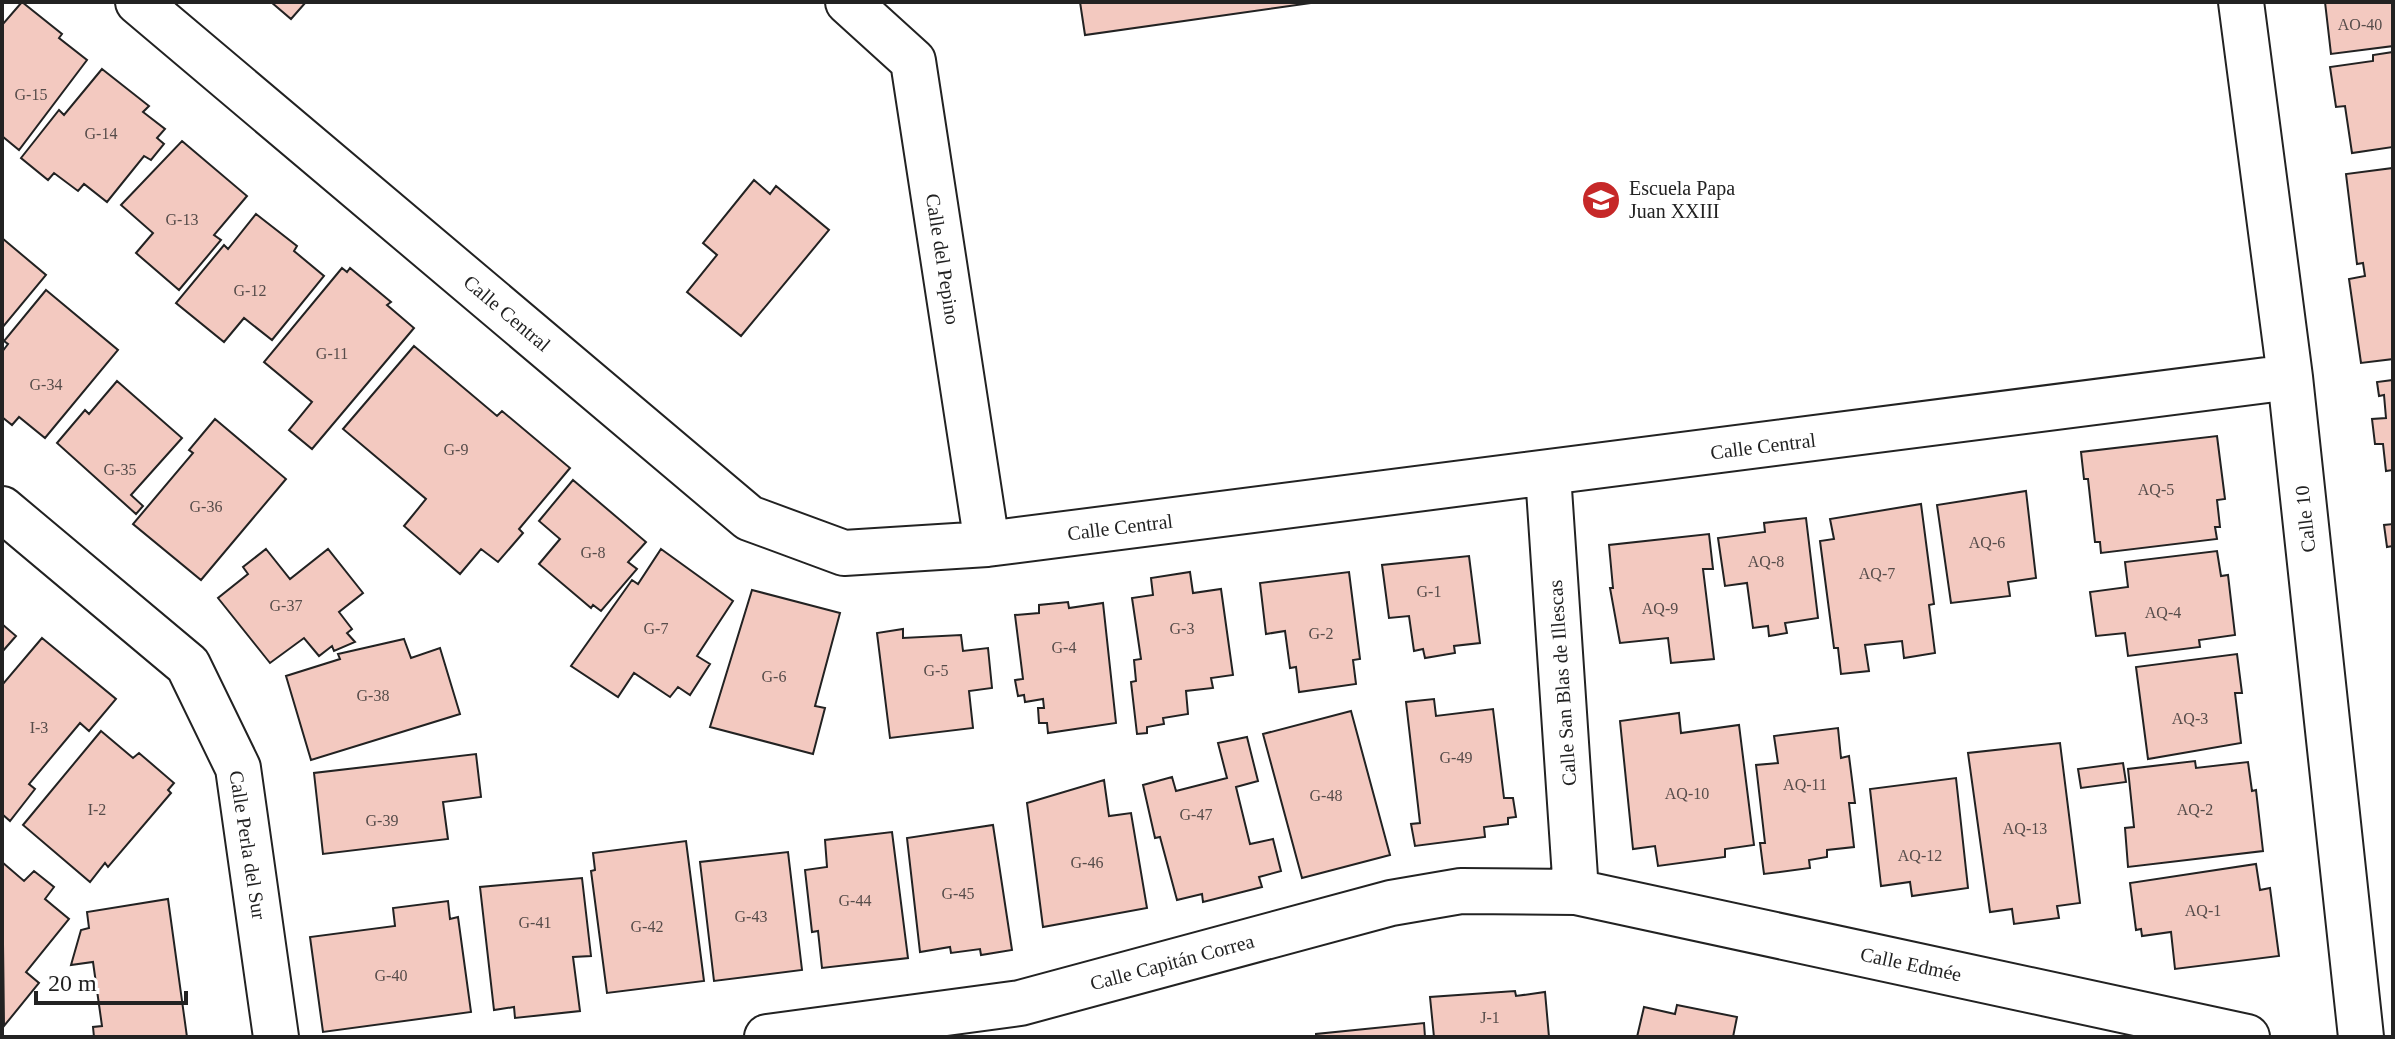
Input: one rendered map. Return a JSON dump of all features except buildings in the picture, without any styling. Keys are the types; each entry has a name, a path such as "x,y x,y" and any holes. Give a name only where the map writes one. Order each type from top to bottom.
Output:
{"street":[{"name":"Calle Central","path":"138,2 749,518 844,553 987,544 2290,377"},
{"name":"Calle del Pepino","path":"848,2 913,61 987,544"},
{"name":"Calle 10","path":"2241,2 2290,377 2361,1037"},
{"name":"Calle San Blas de Illescas","path":"1548,474 1576,892"},
{"name":"Calle Perla del Sur","path":"2,509 188,665 238,768 276,1037"},
{"name":"Calle Capitán Correa","path":"767,1037 1020,1003 1391,903 1461,891 1576,892"},
{"name":"Calle Edmée","path":"1576,892 2247,1037"}],"place":[{"name":"Escuela Papa Juan XXIII","path":"1601,200"}]}
